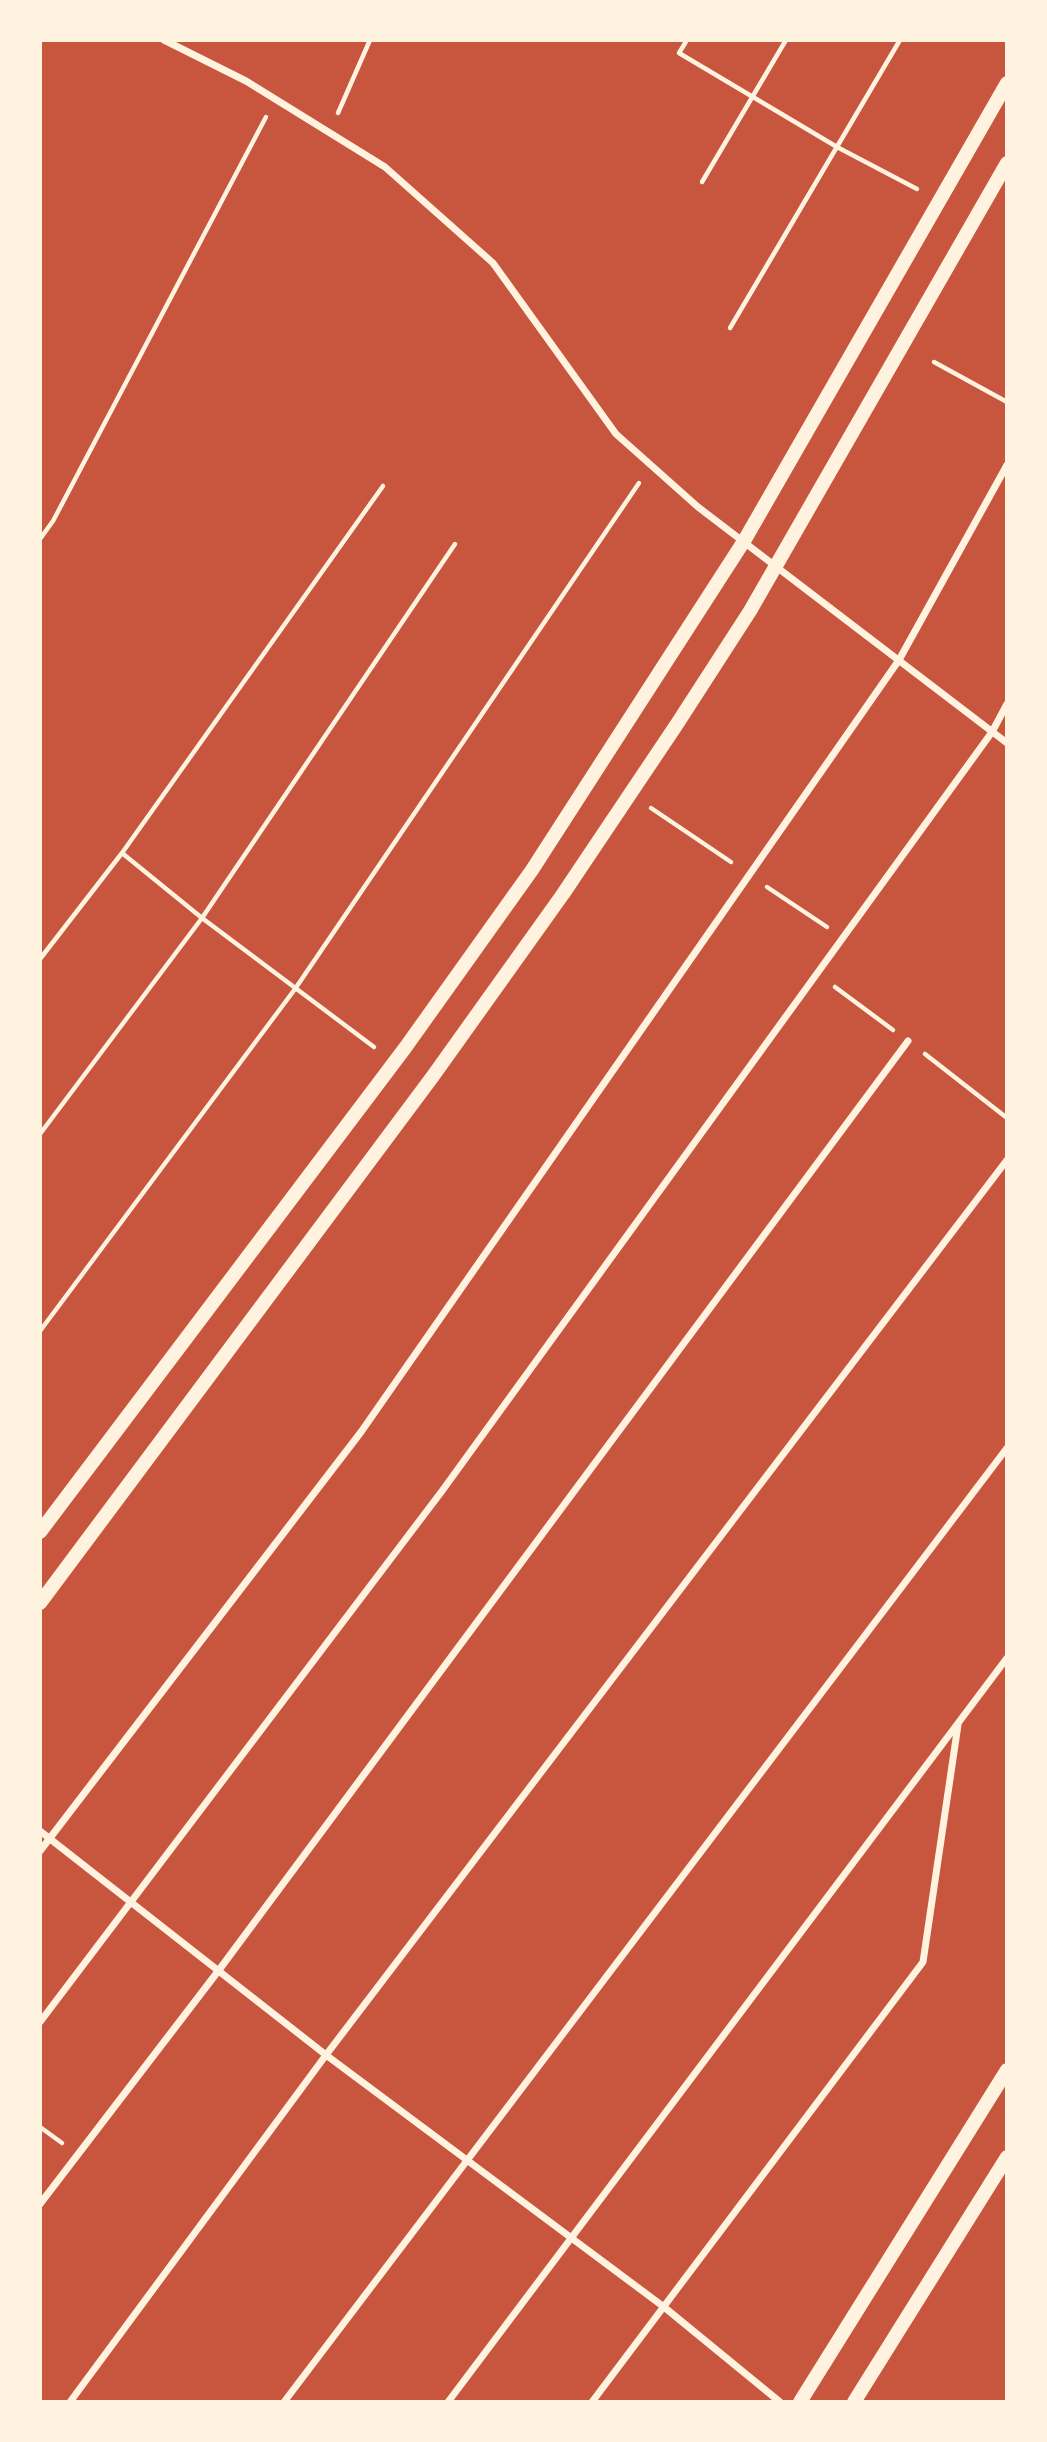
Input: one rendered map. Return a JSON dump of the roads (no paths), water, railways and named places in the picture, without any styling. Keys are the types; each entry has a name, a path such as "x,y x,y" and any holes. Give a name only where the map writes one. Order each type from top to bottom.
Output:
{"main road":[{"path":"40,1532 394,1062 532,870 744,541 1007,83"},
{"path":"40,1603 425,1087 555,905 677,724 776,565 1007,163"},
{"path":"800,2402 1007,2070"},
{"path":"854,2402 1007,2157"}],"street":[{"path":"164,40 276,100 385,167 493,263 616,434 698,507 1007,743"},
{"path":"40,1851 361,1432 899,660 1007,465"},
{"path":"40,2022 442,1491 992,732 1007,704"},
{"path":"40,2204 219,1970 908,1041"},
{"path":"70,2402 326,2055 1007,1160"},
{"path":"284,2402 1007,1448"},
{"path":"448,2402 1007,1658"},
{"path":"592,2402 923,1962 958,1723"},
{"path":"40,1831 132,1900 326,2055 664,2307 780,2402"}]}
